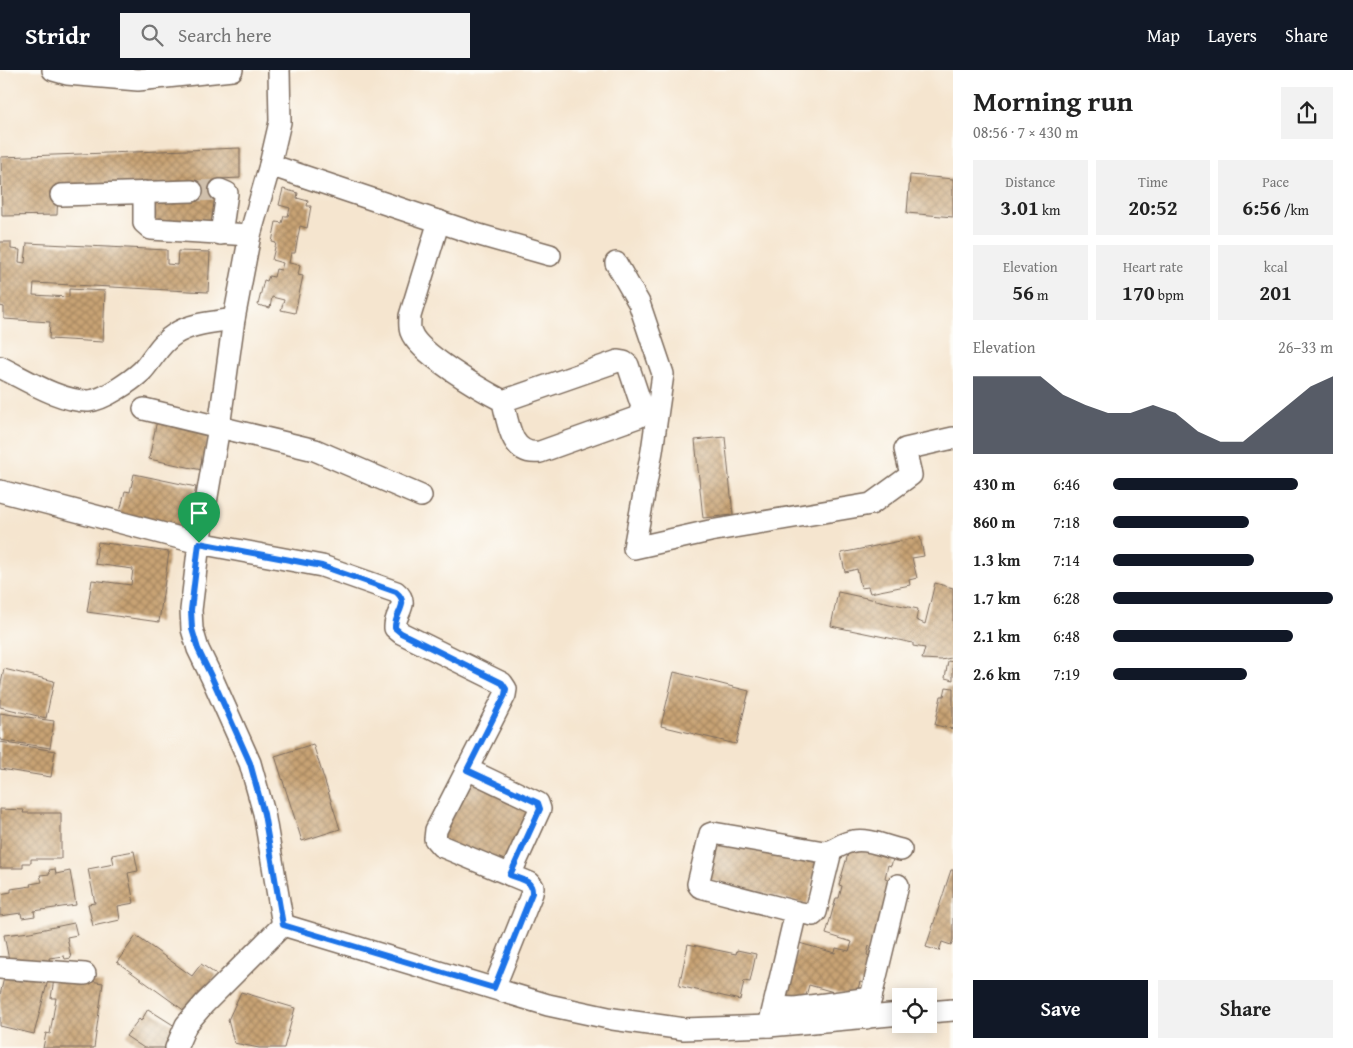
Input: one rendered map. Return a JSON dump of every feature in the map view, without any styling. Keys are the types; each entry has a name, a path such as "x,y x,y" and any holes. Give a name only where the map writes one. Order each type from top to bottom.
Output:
{"street":[{"path":"53,70 67,74 138,80 232,70"},
{"path":"279,70 280,122 250,235 234,319 219,427 199,543 191,610 192,629 198,649 250,763 264,814 283,925"},
{"path":"270,165 476,234 550,255"},
{"path":"220,190 227,193 221,234"},
{"path":"61,195 192,191"},
{"path":"144,192 144,223 151,229 250,235"},
{"path":"440,222 410,316 410,331 421,345 456,374 502,401 515,443 521,449 530,453 540,452 638,417 642,407 628,365 618,361 502,401"},
{"path":"616,263 639,303 663,374 652,451 634,548 710,531 872,504 911,475 905,449 953,438"},
{"path":"0,367 64,397 90,401 117,390 142,370 161,345 175,333 195,325 234,319"},
{"path":"144,409 315,450 421,496"},
{"path":"0,491 199,543 322,566 396,592 401,596 403,603 395,622 395,628 401,633 502,683 506,689 505,695 436,830 435,839 441,846 530,883 532,887 532,893 494,988"},
{"path":"467,770 538,803 540,806 510,875"},
{"path":"831,851 816,912 810,916 700,887 698,884 710,834 714,833 824,852 831,851 847,842 855,840 901,850"},
{"path":"868,1008 898,885"},
{"path":"772,1017 796,912"},
{"path":"283,925 548,1005 622,1021 684,1029 772,1017 868,1008 892,1012"},
{"path":"176,1048 186,1025 204,1004 283,925"},
{"path":"0,968 85,974"},
{"path":"937,1011 953,1010"}],"building":[{"path":"240,148 240,178 219,179 218,225 150,227 150,202 58,190 57,215 2,216 1,157"},
{"path":"910,175 953,179 953,217 907,213"},
{"path":"283,189 298,193 297,198 308,201 307,206 311,206 307,228 300,226 295,253 291,253 289,263 300,265 298,275 303,276 295,313 281,310 284,300 272,297 270,308 258,305 264,280 267,281 269,276 274,277 276,269 281,270 283,263 272,260 276,243 272,242 276,222 282,223 284,216 288,216 290,208 279,205"},
{"path":"0,242 11,242 11,249 20,250 19,262 25,263 27,243 167,250 167,264 177,265 178,251 210,252 208,292 34,283 33,295 69,297 69,289 105,291 103,342 49,339 50,322 4,319 4,307 0,306"},
{"path":"157,420 210,430 202,470 149,459"},
{"path":"725,437 733,515 703,518 695,440"},
{"path":"134,474 196,487 187,530 119,516 125,491 130,492"},
{"path":"920,537 924,556 912,558 917,578 909,580 910,585 870,593 868,587 861,588 857,569 845,572 841,553"},
{"path":"98,542 169,552 159,622 87,612 92,580 131,585 133,569 95,564"},
{"path":"935,583 953,588 953,656 951,658 941,660 922,659 925,648 913,646 913,643 831,626 838,592 918,609 916,620 925,624"},
{"path":"948,661 953,662 953,680 945,678"},
{"path":"4,669 54,681 46,718 0,707 0,688"},
{"path":"674,672 749,691 736,744 661,726"},
{"path":"946,687 953,688 953,729 935,725 941,696 944,696"},
{"path":"0,713 54,721 50,748 0,740"},
{"path":"0,742 55,751 51,777 0,769"},
{"path":"313,744 340,829 302,841 275,756"},
{"path":"470,777 535,809 506,870 440,839"},
{"path":"0,809 24,810 23,813 61,813 61,859 31,859 31,863 23,863 23,868 0,868"},
{"path":"715,838 803,855 802,859 817,863 807,904 705,879"},
{"path":"877,846 893,854 891,866 888,865 885,878 890,880 875,948 869,946 867,955 875,957 864,983 860,982 855,998 809,985 804,1003 784,998 799,943 835,953 836,948 849,951 852,942 826,934 836,898 839,898 842,886 839,885 850,847 875,854"},
{"path":"134,851 138,871 128,873 134,903 118,906 120,920 93,926 88,904 95,903 88,869 114,864 112,855"},
{"path":"55,869 56,874 70,871 76,905 34,911 35,916 22,918 21,913 0,916 0,894 11,892 11,889 42,882 40,875 50,874 49,870"},
{"path":"951,870 953,870 953,940 951,945 942,942 939,951 926,947"},
{"path":"74,923 77,935 67,937 71,958 65,959 64,956 49,958 50,962 34,964 33,959 9,960 4,935"},
{"path":"136,936 192,976 201,964 217,975 189,1014 117,962"},
{"path":"688,944 736,954 737,950 756,954 750,982 744,981 740,1000 679,986"},
{"path":"6,969 48,980 34,1034 0,1026 0,995"},
{"path":"54,979 103,983 94,1048 43,1048 46,1033 50,1034 56,998 51,998"},
{"path":"241,992 295,1008 284,1048 259,1048 234,1043 228,1020"},
{"path":"148,1009 178,1028 167,1048 144,1048 126,1036 139,1019 141,1021"}],"tunnel":[{"path":"192,191 220,190"}],"route":[{"path":"199,543 322,566 396,592 401,596 403,603 395,622 395,628 401,633 502,683 506,689 505,695 467,770 538,803 540,809 510,875 530,883 532,893 494,988 283,925 264,814 250,763 198,649 192,629 193,584 199,543"}]}
